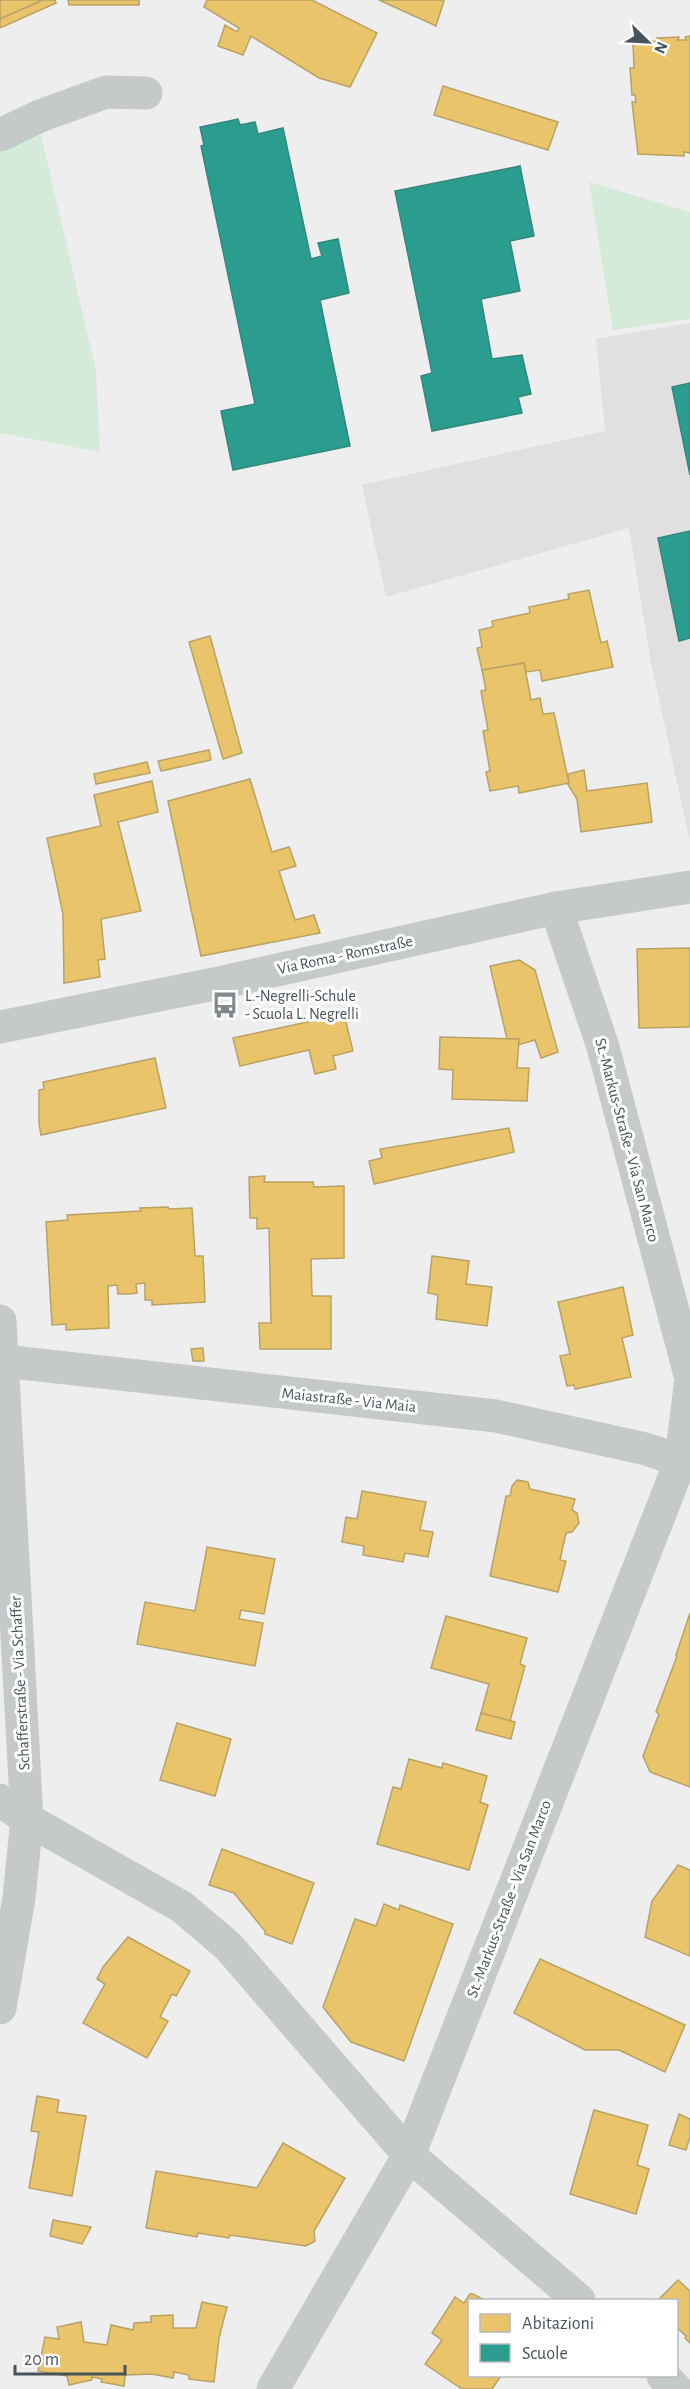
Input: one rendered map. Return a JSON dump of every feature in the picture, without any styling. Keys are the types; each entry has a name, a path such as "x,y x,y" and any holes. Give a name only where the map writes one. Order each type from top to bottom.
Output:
{"street":[{"path":"0,135 40,116 105,92 146,93"},
{"name":"Via Roma - Romstraße","path":"0,1026 219,983 556,908 690,887"},
{"name":"St.-Markus-Straße - Via San Marco","path":"556,908 603,1047 690,1375"},
{"name":"Schafferstraße - Via Schaffer","path":"0,1321 27,1819 19,1898 0,2008"},
{"name":"Maiastraße - Via Maia","path":"3,1361 496,1416 646,1449 686,1462"},
{"name":"St.-Markus-Straße - Via San Marco","path":"273,2389 409,2155 686,1462 690,1386"},
{"path":"0,1800 27,1819 182,1907 228,1946 409,2155 577,2299"},
{"path":"664,2377 676,2389"}],"shaded area":[{"path":"690,323 690,842 651,662 629,528 386,597 362,485 605,431 596,339"}],"green space":[{"path":"41,135 96,370 100,452 0,433 0,148"},
{"path":"589,182 690,212 690,319 613,330"}],"building: Abitazioni":[{"path":"0,0 43,0 0,19"},
{"path":"43,0 55,0 56,3 0,28 0,19"},
{"path":"68,0 139,0 139,5 69,5"},
{"path":"207,0 312,0 377,33 350,87 319,78 251,36 243,55 218,46 225,25 237,32 239,28 204,7"},
{"path":"379,0 441,0 444,1 436,26"},
{"path":"690,36 690,153 684,152 684,156 638,154 632,102 636,102 635,95 632,95 630,68 634,68 633,43 658,41 657,38 679,37 678,40 686,40 685,37"},
{"path":"443,86 558,122 548,150 434,115"},
{"path":"589,590 601,643 607,641 613,667 542,681 540,670 526,672 524,663 482,670 477,648 482,647 479,630 493,627 492,621 530,613 529,607 569,599 568,594"},
{"path":"210,636 242,753 223,759 189,642"},
{"path":"524,663 531,700 540,698 543,714 554,713 569,783 519,793 518,786 490,791 486,772 490,771 483,731 488,730 481,691 486,690 482,670"},
{"path":"209,750 211,760 161,771 158,761"},
{"path":"147,762 150,773 96,784 94,774"},
{"path":"584,770 587,791 647,783 652,822 581,832 577,799 567,783 569,783 568,774"},
{"path":"250,779 272,852 289,847 296,866 279,871 295,920 314,915 320,933 201,956 168,801"},
{"path":"152,781 158,812 118,822 141,911 101,919 105,959 98,960 100,977 64,983 63,914 47,838 101,826 94,795"},
{"path":"690,948 690,1027 639,1028 637,949"},
{"path":"519,960 535,970 558,1052 541,1058 535,1040 518,1045 519,1039 507,1039 490,966"},
{"path":"344,1014 353,1051 333,1056 336,1069 315,1074 309,1050 240,1066 233,1038"},
{"path":"440,1037 519,1039 517,1068 529,1068 527,1101 452,1099 453,1070 439,1069"},
{"path":"155,1058 166,1108 41,1135 39,1090 44,1089 43,1082"},
{"path":"509,1128 514,1152 374,1184 369,1161 382,1158 380,1149"},
{"path":"265,1176 264,1182 313,1182 314,1187 344,1186 344,1258 311,1259 312,1296 331,1296 331,1349 260,1349 259,1323 271,1323 269,1228 257,1229 257,1218 250,1218 249,1177"},
{"path":"168,1207 169,1209 192,1208 195,1256 203,1256 205,1302 152,1305 152,1300 145,1300 145,1283 136,1284 137,1293 130,1294 118,1294 117,1285 108,1286 109,1328 66,1330 66,1324 52,1325 46,1222 68,1220 67,1215 141,1211 140,1208"},
{"path":"432,1256 469,1261 466,1284 492,1287 487,1326 436,1319 438,1295 428,1293"},
{"path":"623,1287 633,1335 622,1338 631,1377 575,1389 574,1385 567,1386 560,1356 570,1354 558,1302"},
{"path":"203,1348 204,1361 193,1361 191,1349"},
{"path":"517,1480 528,1482 530,1489 575,1499 572,1510 577,1513 579,1523 572,1532 566,1533 560,1560 566,1561 558,1592 490,1576 506,1496 510,1496 512,1486"},
{"path":"362,1491 426,1502 420,1530 433,1532 428,1557 405,1553 403,1562 363,1555 364,1546 342,1542 346,1517 357,1519"},
{"path":"207,1547 275,1559 264,1614 241,1610 239,1619 263,1623 255,1666 137,1644 145,1602 195,1611"},
{"path":"690,1613 690,1787 650,1772 643,1756 659,1714 656,1712"},
{"path":"446,1616 527,1638 520,1664 525,1666 510,1721 481,1713 489,1684 431,1668"},
{"path":"481,1713 515,1722 511,1739 476,1730"},
{"path":"177,1723 231,1739 215,1796 160,1780"},
{"path":"409,1759 442,1768 443,1763 487,1776 480,1802 488,1805 469,1870 377,1844 393,1787 401,1789"},
{"path":"222,1849 314,1883 292,1944 265,1934 265,1931 234,1893 209,1885"},
{"path":"678,1865 690,1870 690,1956 645,1937 652,1901"},
{"path":"384,1904 399,1910 400,1905 453,1924 404,2061 351,2042 323,2007 355,1919 376,1926"},
{"path":"128,1937 190,1971 176,1996 172,1994 160,2017 168,2021 147,2058 83,2023 105,1984 97,1979 103,1967"},
{"path":"540,1959 685,2025 665,2072 619,2050 585,2050 514,2013"},
{"path":"37,2096 59,2100 57,2112 86,2116 72,2196 29,2188 39,2132 31,2131"},
{"path":"594,2110 648,2125 637,2165 649,2169 636,2214 570,2194"},
{"path":"679,2114 690,2119 690,2137 686,2150 669,2145"},
{"path":"283,2143 345,2178 314,2231 315,2241 306,2246 230,2235 229,2238 198,2233 197,2237 146,2228 156,2171 257,2188"},
{"path":"53,2220 91,2227 82,2244 50,2236"},
{"path":"678,2280 690,2291 690,2343 678,2329 678,2299 659,2299"},
{"path":"470,2294 482,2299 468,2299 468,2377 500,2377 492,2389 462,2389 425,2364 442,2340 432,2333 455,2297 464,2303"},
{"path":"202,2302 227,2307 219,2338 214,2382 189,2379 189,2375 174,2372 173,2378 152,2374 125,2375 124,2386 101,2382 102,2379 92,2377 92,2380 69,2385 67,2376 38,2371 45,2337 59,2339 57,2327 81,2322 84,2342 107,2345 111,2325 133,2330 134,2323 151,2322 151,2316 173,2315 173,2328 196,2328"}],"building: Scuole":[{"path":"238,119 240,125 255,122 258,134 283,128 311,259 322,256 318,243 338,239 349,293 320,300 350,446 233,470 221,411 255,404 201,146 204,145 200,127"},
{"path":"520,166 534,236 510,241 520,291 481,299 492,359 522,355 531,394 518,397 522,413 432,431 421,376 432,373 395,191"},
{"path":"690,383 690,475 672,387"},
{"path":"690,531 690,638 679,641 658,538"}],"place":[{"name":"L.-Negrelli-Schule - Scuola L. Negrelli","path":"225,1005"}]}
